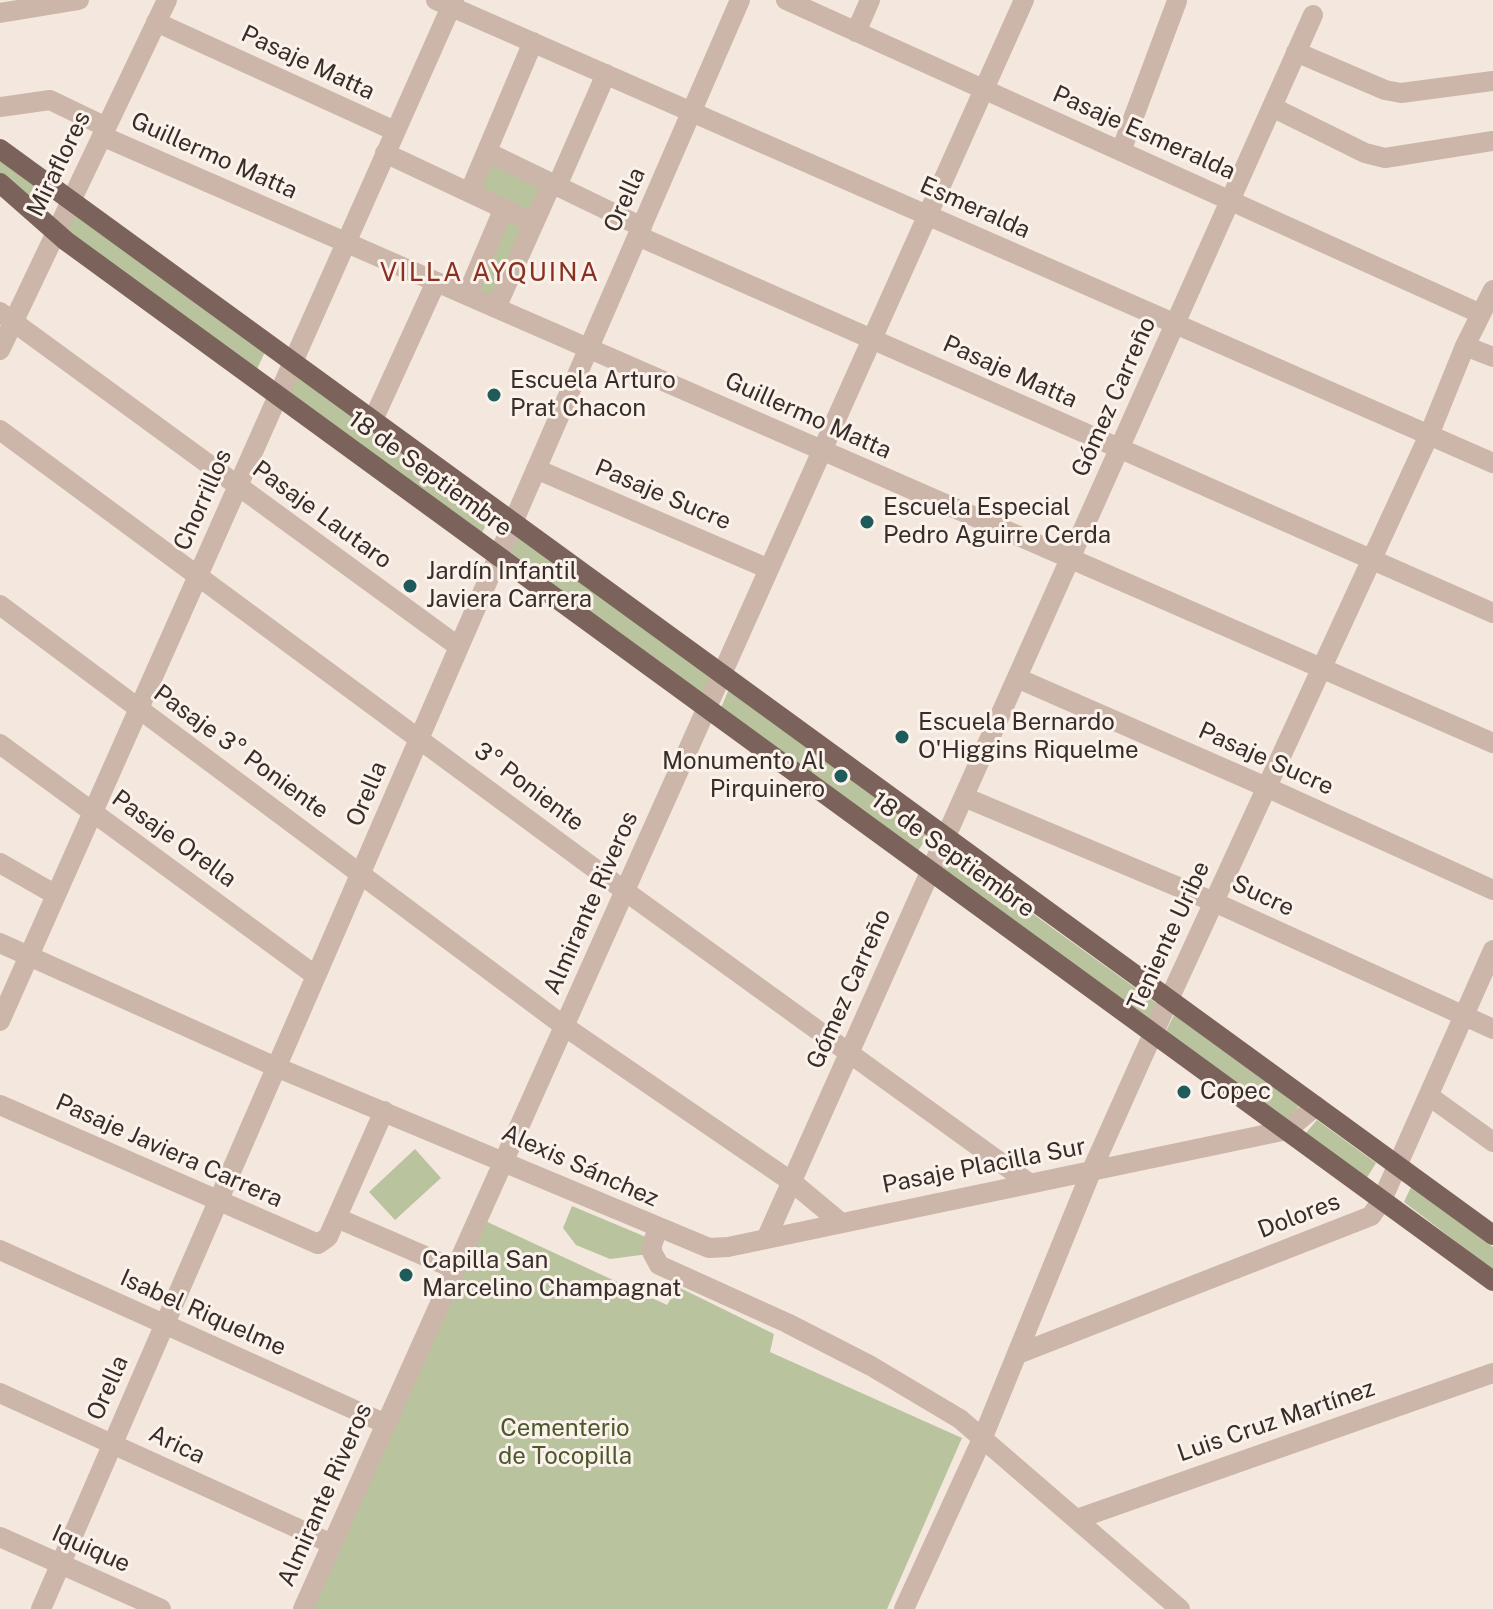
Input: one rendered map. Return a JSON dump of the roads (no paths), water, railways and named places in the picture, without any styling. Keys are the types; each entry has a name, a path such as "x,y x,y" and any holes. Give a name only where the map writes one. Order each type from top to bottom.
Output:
{"main road":[{"name":"18 de Septiembre","path":"0,149 1493,1235"},
{"name":"18 de Septiembre","path":"0,183 55,233 1493,1281"}],"street":[{"path":"0,13 79,0"},
{"name":"Miraflores","path":"0,350 6,316 55,233 167,0"},
{"name":"Orella","path":"41,1609 740,0"},
{"name":"Pasaje Esmeralda","path":"786,0 1481,314"},
{"path":"856,32 870,0"},
{"name":"Almirante Riveros","path":"303,1609 1024,0"},
{"path":"1121,151 1177,1"},
{"name":"Esmeralda","path":"448,2 1493,463"},
{"name":"Chorrillos","path":"0,1021 395,131 448,2"},
{"name":"Gómez Carreño","path":"766,1239 1313,15"},
{"name":"Pasaje Matta","path":"156,22 395,131"},
{"path":"470,191 533,42"},
{"path":"1296,52 1385,90 1401,93 1493,81"},
{"path":"496,308 606,74"},
{"name":"Guillermo Matta","path":"0,107 50,100 104,132 345,242 1493,743"},
{"path":"1272,107 1365,153 1385,158 1493,141"},
{"name":"Pasaje Matta","path":"487,152 640,231 872,339 1493,613"},
{"path":"385,153 534,223"},
{"path":"467,295 504,208"},
{"path":"373,420 436,282"},
{"name":"Teniente Uribe","path":"904,1609 983,1437 1091,1172 1153,1033 1429,435 1465,346 1493,291"},
{"name":"Pasaje Lautaro","path":"6,316 459,647"},
{"path":"1465,346 1493,357"},
{"name":"3° Poniente","path":"0,430 625,891 1029,1183"},
{"name":"Pasaje Sucre","path":"536,469 769,569"},
{"name":"Pasaje 3° Poniente","path":"0,605 564,1026 792,1182 840,1222"},
{"name":"Pasaje Sucre","path":"1017,678 1493,890"},
{"name":"Pasaje Orella","path":"0,744 316,976"},
{"name":"Sucre","path":"964,797 1214,902 1493,1029"},
{"path":"0,863 56,895"},
{"name":"Alexis Sánchez","path":"0,943 276,1067 504,1160 658,1228 652,1252 659,1265 787,1323 871,1366 960,1419 1180,1609"},
{"name":"Dolores","path":"1018,1354 1371,1216 1382,1200 1493,950"},
{"path":"1429,1096 1493,1142"},
{"name":"Pasaje Javiera Carrera","path":"0,1105 318,1244 328,1237 337,1218"},
{"name":"Pasaje Placilla Sur","path":"658,1228 719,1249 1287,1130 1316,1106"},
{"path":"384,1111 337,1218 455,1269"},
{"name":"Isabel Riquelme","path":"0,1250 386,1424"},
{"name":"Luis Cruz Martínez","path":"1077,1519 1493,1373"},
{"name":"Arica","path":"0,1393 332,1544"},
{"name":"Iquique","path":"0,1537 161,1609"}],"place":[{"name":"Escuela Arturo Prat Chacon","path":"494,395"},
{"name":"Escuela Especial Pedro Aguirre Cerda","path":"867,522"},
{"name":"Jardín Infantil Javiera Carrera","path":"410,586"},
{"name":"Escuela Bernardo O'Higgins Riquelme","path":"902,737"},
{"name":"Monumento Al Pirquinero","path":"841,776"},
{"name":"Copec","path":"1184,1092"},
{"name":"Capilla San Marcelino Champagnat","path":"406,1275"}],"district":[{"name":"VILLA AYQUINA","path":"490,273"}],"park label":[{"name":"Cementerio de Tocopilla","path":"565,1443"}]}
